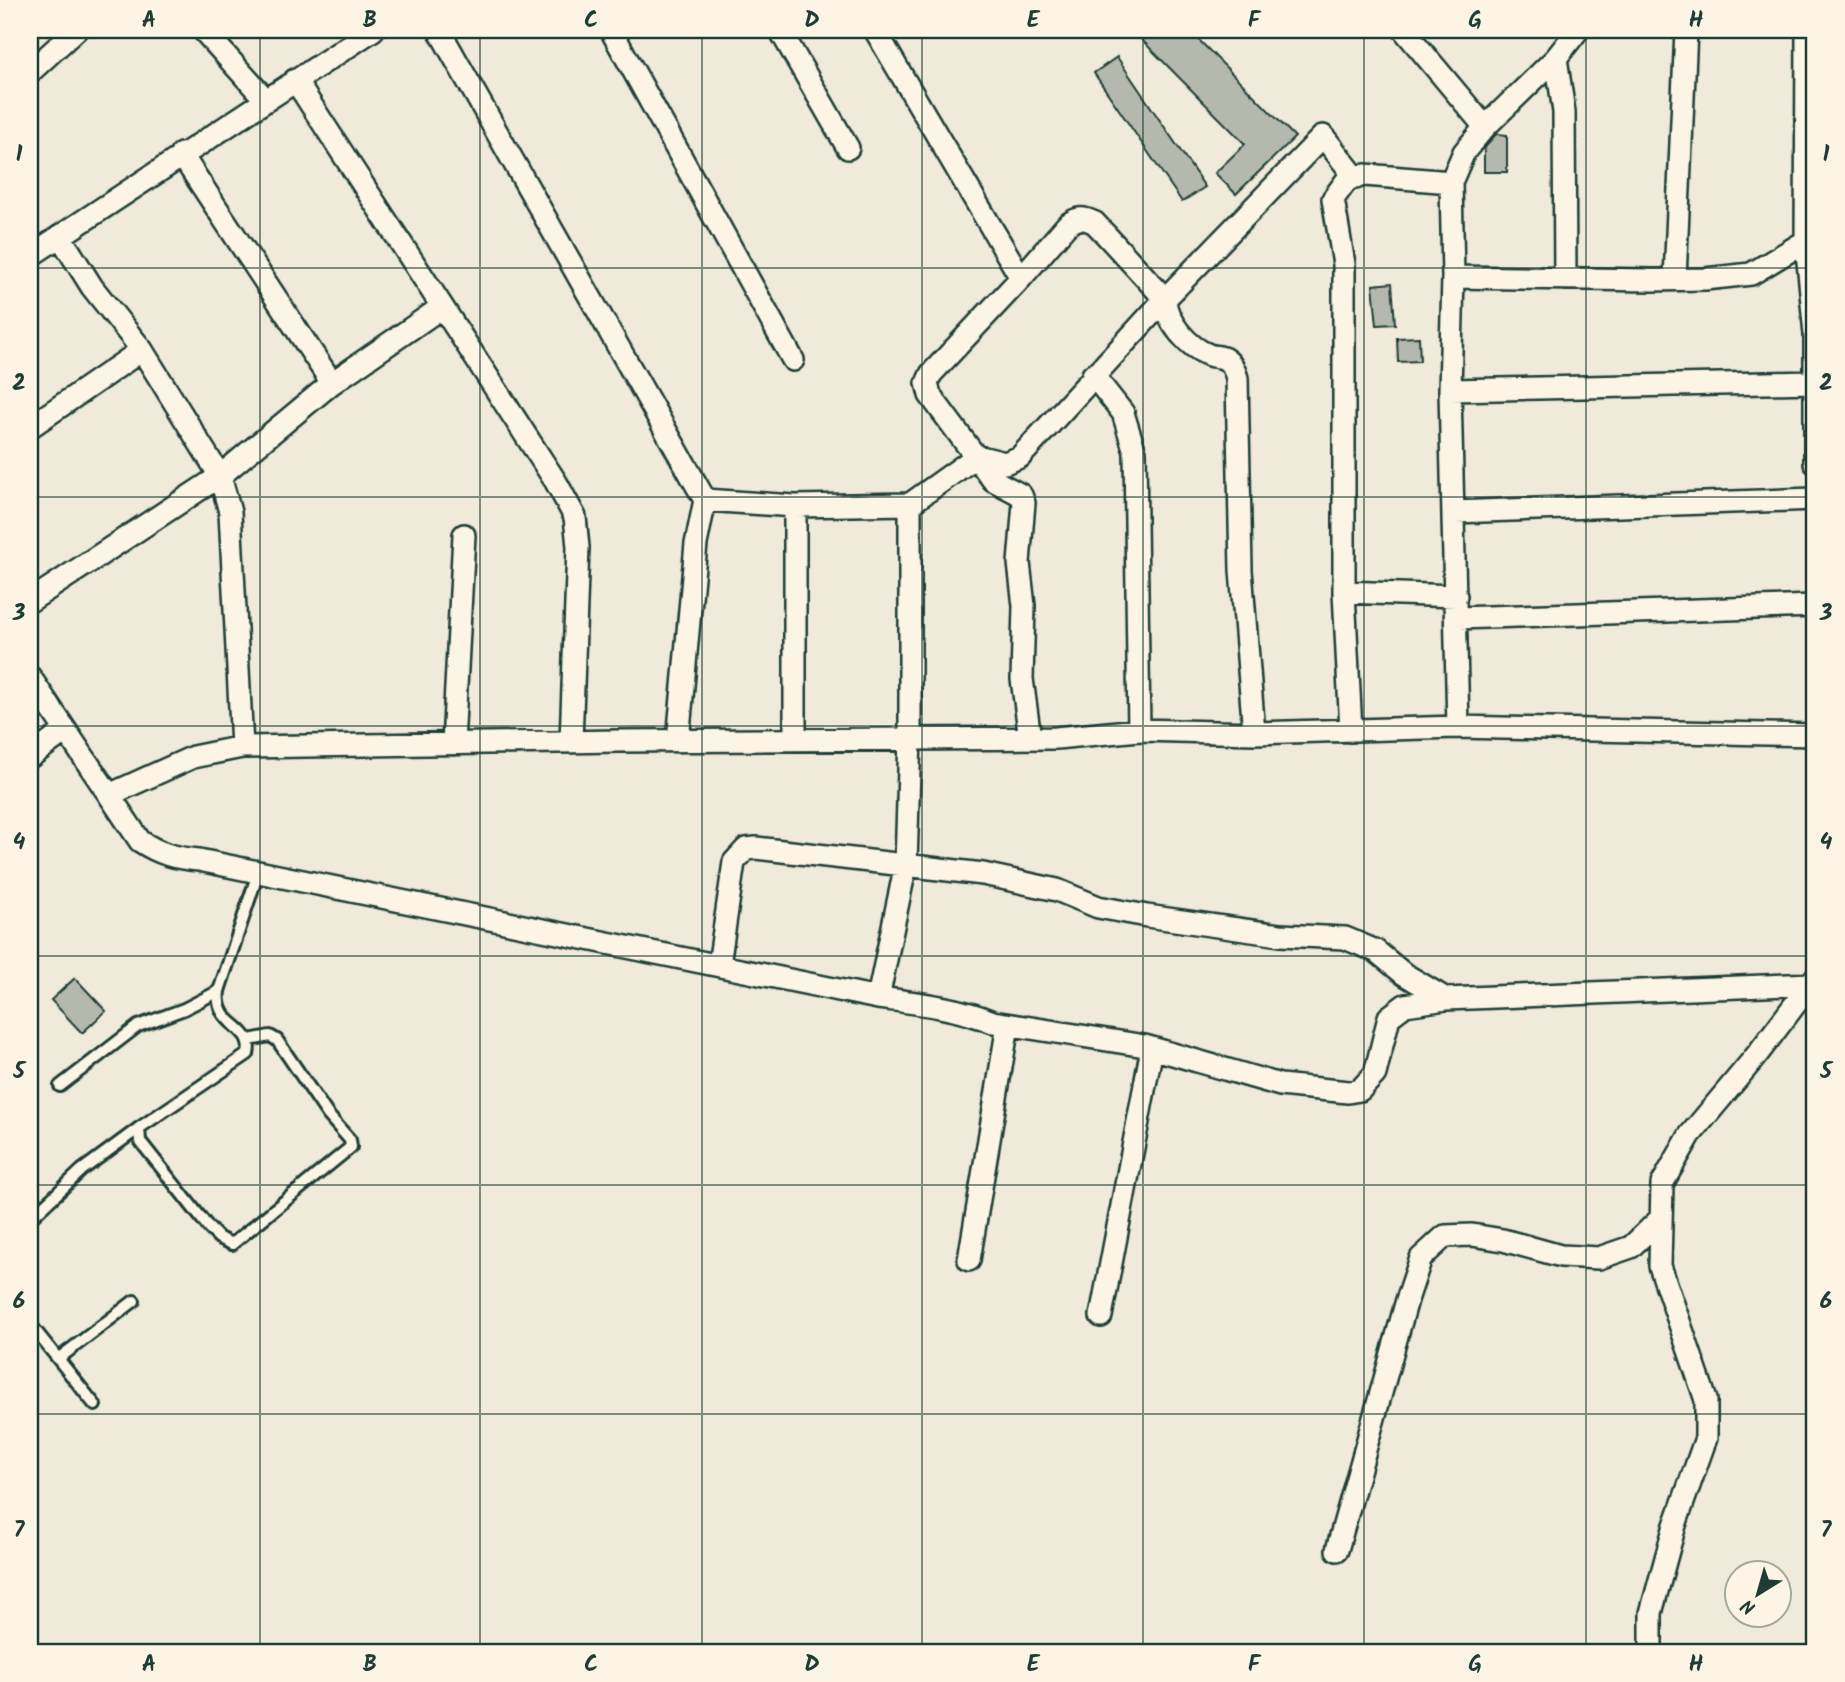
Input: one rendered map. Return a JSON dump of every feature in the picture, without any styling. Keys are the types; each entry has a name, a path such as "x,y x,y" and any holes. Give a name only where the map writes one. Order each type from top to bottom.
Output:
{"street":[{"path":"30,72 76,30"},
{"path":"203,30 265,99"},
{"path":"30,256 373,30"},
{"path":"439,30 705,500 696,544 678,741"},
{"path":"611,30 793,360"},
{"path":"780,30 848,148"},
{"path":"875,30 1021,278"},
{"path":"1404,30 1485,127"},
{"path":"1458,727 1450,390 1453,277 1451,182 1464,152 1485,127 1556,58 1578,30"},
{"path":"1675,279 1686,30"},
{"path":"1807,30 1806,241 1812,267 1815,335 1815,463"},
{"path":"1556,58 1564,112 1566,279"},
{"path":"295,80 556,482 575,517 578,547 571,742"},
{"path":"705,500 795,506 910,504 977,456 1005,463 1020,457 1093,375 1323,136 1356,178"},
{"path":"181,154 332,383"},
{"path":"1351,731 1344,592 1344,264 1334,199 1347,180 1366,175 1451,182"},
{"path":"1030,738 1023,679 1024,606 1019,564 1024,503 1021,495 993,480 930,395 927,383 931,373 1067,225 1076,219 1084,218 1095,223 1165,299 1171,322 1196,348 1209,355 1224,358 1233,366 1237,378 1241,569 1254,733"},
{"path":"60,236 92,287 142,350 220,476 230,512 242,747"},
{"path":"1453,277 1675,279 1751,274 1806,241"},
{"path":"30,601 220,476 332,383 442,306"},
{"path":"30,427 142,350"},
{"path":"1093,375 1123,413 1135,452 1139,730"},
{"path":"1450,390 1814,382"},
{"path":"1454,512 1815,499"},
{"path":"878,998 906,864 910,738 910,504"},
{"path":"795,506 795,739"},
{"path":"453,744 464,535"},
{"path":"1344,592 1456,596"},
{"path":"1457,618 1815,606"},
{"path":"30,677 140,841 156,852 173,858 199,860 878,998 970,1013 1008,1025 1092,1036 1152,1048 1280,1085 1348,1092 1360,1090 1375,1073 1389,1017 1405,1005 1446,999 1813,981"},
{"path":"109,795 192,757 242,747 1056,738 1139,730 1254,733 1458,727 1815,735"},
{"path":"30,757 65,731"},
{"path":"719,965 734,862 746,849 756,848 983,874 1057,890 1098,906 1147,916 1280,935 1345,938 1376,951 1404,974 1446,999"},
{"path":"1651,1652 1651,1612 1675,1525 1706,1438 1706,1400 1660,1266 1662,1184 1690,1135 1756,1056 1813,981"},
{"path":"969,1260 1008,1025"},
{"path":"1101,1316 1152,1048"},
{"path":"1337,1550 1420,1258 1445,1236 1472,1235 1503,1240 1561,1256 1599,1258 1631,1247 1661,1219"}],"lane":[{"path":"30,1219 82,1170 248,1055 251,1044 220,1011 218,1003 219,991 258,873"},
{"path":"60,1086 138,1026 184,1009 219,991"},
{"path":"139,1129 140,1141 209,1228 219,1238 232,1244 351,1147 350,1139 328,1115 277,1040 270,1036 249,1041"},
{"path":"58,1359 134,1301"},
{"path":"30,1324 95,1405"}],"building":[{"path":"1132,30 1189,30 1295,137 1236,194 1215,173 1245,144"},
{"path":"1117,57 1205,187 1182,202 1094,73"},
{"path":"1496,134 1507,135 1507,172 1484,172 1484,149"},
{"path":"1392,283 1395,324 1377,325 1373,285"},
{"path":"1419,337 1420,361 1398,362 1397,338"},
{"path":"75,978 106,1011 82,1033 51,1000"}]}
